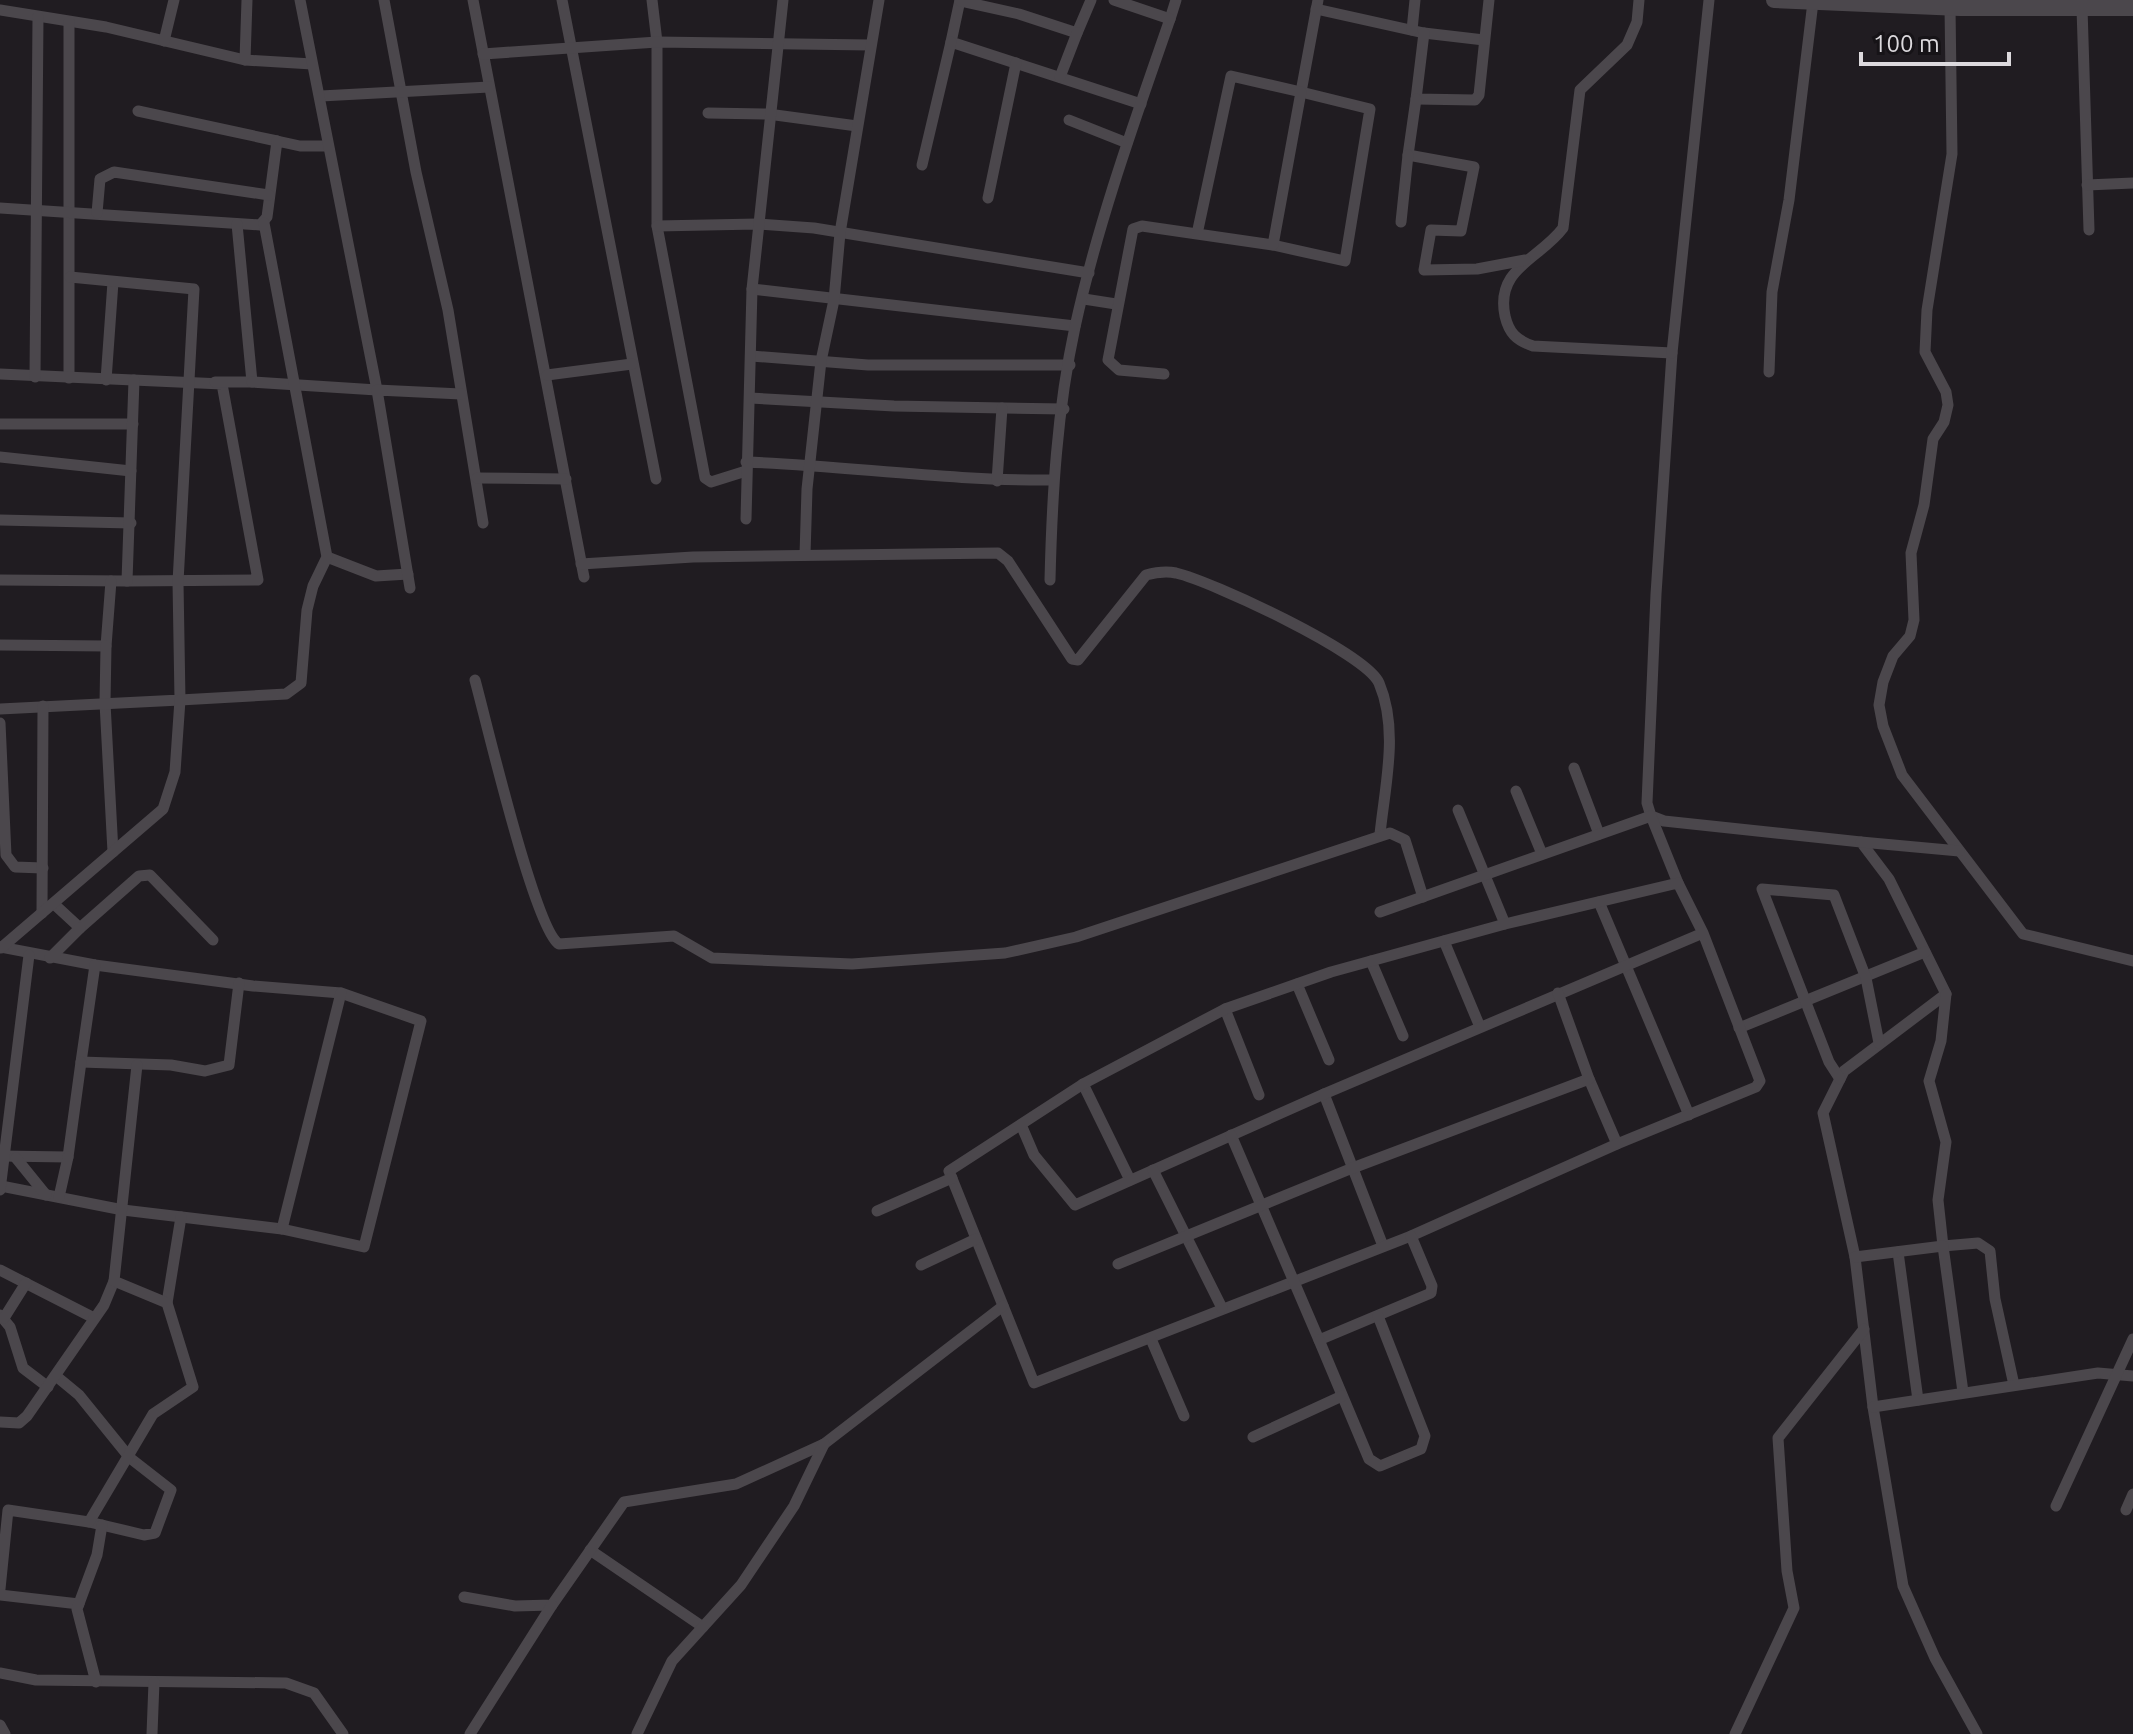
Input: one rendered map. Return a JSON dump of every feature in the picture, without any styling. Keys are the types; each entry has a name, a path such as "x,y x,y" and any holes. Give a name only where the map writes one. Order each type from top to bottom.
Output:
{"main road":[{"path":"1774,0 1950,7 2133,8"}],"street":[{"path":"164,41 174,0"},
{"path":"245,60 247,0"},
{"path":"300,0 377,390 410,588"},
{"path":"384,0 448,310 483,523"},
{"path":"473,0 584,577"},
{"path":"562,0 656,479"},
{"path":"652,0 657,42 657,226 705,478 711,482 746,467 812,465 997,481 1053,480"},
{"path":"746,519 752,289 768,114 780,42 783,0"},
{"path":"805,555 821,361 834,300 840,233 879,0"},
{"path":"1060,77 1091,0"},
{"path":"1114,0 1170,19"},
{"path":"1050,580 1053,480 1075,326 1127,143 1176,0"},
{"path":"1401,222 1416,99 1418,32 1415,0"},
{"path":"1416,99 1475,100 1479,95 1489,0"},
{"path":"1639,0 1637,22 1627,45 1580,90 1563,228 1554,241 1525,260 1507,282 1502,301 1506,321 1518,340 1533,346 1672,353"},
{"path":"1678,883 1505,924 1371,961 1225,1009 1083,1084 1022,1127 949,1171 1034,1383 1411,1236 1617,1144 1756,1087 1760,1081 1703,933 1678,883 1647,803 1656,594 1672,353 1709,0"},
{"path":"922,165 960,1 1019,14 1077,33"},
{"path":"1769,372 1772,292 1789,200 1813,2"},
{"path":"1273,245 1317,5 1418,32 1484,40"},
{"path":"1950,7 1952,154 1927,310 1925,352 1946,392 1948,405 1944,422 1933,439 1924,505 1911,553 1914,620 1910,636 1893,656 1879,705 1883,726 1902,775 2023,934 2133,961"},
{"path":"2082,8 2089,230"},
{"path":"0,10 164,41 245,60 312,64"},
{"path":"35,377 38,17"},
{"path":"69,22 69,378"},
{"path":"483,54 657,42 870,45"},
{"path":"951,42 1141,104"},
{"path":"988,198 1016,63"},
{"path":"1164,374 1111,366 1108,348 1133,229 1142,226 1197,234 1273,245 1345,261 1370,109 1231,76 1197,234"},
{"path":"321,96 489,87"},
{"path":"138,111 300,146 328,146"},
{"path":"708,113 768,114 857,126"},
{"path":"1069,120 1127,143"},
{"path":"0,709 256,697 295,690 303,677 307,610 313,586 327,557 264,223 277,141"},
{"path":"1408,155 1474,167 1461,231 1431,230 1424,270 1477,269 1525,260"},
{"path":"97,213 100,179 114,172 269,195"},
{"path":"2087,185 2133,183"},
{"path":"0,208 237,224 264,223"},
{"path":"237,224 252,382"},
{"path":"657,226 757,224 840,233 1089,273"},
{"path":"1,947 163,809 170,796 180,700 178,582 194,289 70,277"},
{"path":"106,380 113,282"},
{"path":"752,289 1075,326"},
{"path":"1084,299 1116,304"},
{"path":"751,356 868,365 1070,365"},
{"path":"547,375 632,364"},
{"path":"0,374 222,384 258,580 0,580"},
{"path":"127,581 134,380"},
{"path":"190,382 252,382 461,394"},
{"path":"750,398 1064,409"},
{"path":"997,481 1002,408"},
{"path":"0,424 133,424"},
{"path":"0,457 131,471"},
{"path":"477,478 566,479"},
{"path":"0,520 131,523"},
{"path":"581,564 805,555 998,553 1008,561 1072,659 1078,660 1146,575 1180,574 1298,626 1371,671 1378,680 1390,736 1380,834"},
{"path":"327,557 376,576 408,574"},
{"path":"111,581 105,703 113,852"},
{"path":"0,645 106,646"},
{"path":"475,680 541,917 548,936 559,944 674,936 712,958 852,964 1005,953 1076,937 1380,834 1397,834 1405,840 1423,897"},
{"path":"42,913 43,706"},
{"path":"0,723 6,855 15,867 43,868"},
{"path":"1574,768 1599,834"},
{"path":"1516,791 1542,854"},
{"path":"1458,810 1505,924"},
{"path":"1380,912 1651,816 1664,821 1959,851"},
{"path":"1861,842 1889,879 1946,994 1941,1041 1929,1081 1946,1142 1938,1200 1963,1392"},
{"path":"50,958 144,874 155,880 213,940"},
{"path":"1840,1079 1829,1062 1762,889 1834,895 1866,978 1879,1043"},
{"path":"1599,902 1689,1115"},
{"path":"54,904 80,928"},
{"path":"1022,1127 1034,1155 1075,1205 1324,1094 1703,933"},
{"path":"1444,941 1480,1027"},
{"path":"1,947 29,955 95,965 341,993 421,1021 364,1247 282,1229 123,1210 0,1188 4,1095 29,955"},
{"path":"1739,1028 1925,952"},
{"path":"1371,961 1403,1036"},
{"path":"59,1197 68,1157 95,965"},
{"path":"81,1062 171,1065 205,1071 229,1065 239,983"},
{"path":"1297,984 1329,1060"},
{"path":"282,1229 341,993"},
{"path":"1558,993 1589,1079 1617,1144"},
{"path":"1946,994 1844,1071 1823,1113 1855,1257 1873,1407 1903,1586 1935,1658 1977,1734"},
{"path":"1225,1009 1259,1095"},
{"path":"1,1425 24,1420 110,1296 123,1210 137,1065"},
{"path":"1118,1264 1350,1169 1589,1079"},
{"path":"1083,1084 1130,1180"},
{"path":"1324,1094 1350,1169 1383,1246"},
{"path":"1231,1135 1264,1205 1342,1396 1374,1465 1380,1466 1421,1449 1425,1436 1378,1316"},
{"path":"1,1156 68,1157"},
{"path":"16,1158 46,1195"},
{"path":"1153,1170 1222,1308"},
{"path":"877,1211 952,1178"},
{"path":"89,1522 130,1458 153,1414 193,1387 167,1303 181,1217"},
{"path":"1319,1340 1431,1293 1432,1286 1411,1236"},
{"path":"921,1265 976,1239"},
{"path":"1855,1257 1978,1243 1990,1251 1995,1299 2014,1385"},
{"path":"1898,1252 1918,1400"},
{"path":"0,1270 94,1318"},
{"path":"114,1281 167,1303"},
{"path":"26,1283 2,1316 23,1368 48,1387"},
{"path":"470,1734 552,1605 624,1502 736,1484 824,1444 1003,1306"},
{"path":"1735,1734 1794,1608 1787,1571 1778,1438 1864,1329"},
{"path":"1151,1339 1184,1416"},
{"path":"2056,1506 2133,1339"},
{"path":"1873,1407 2014,1385 2116,1373 2133,1376"},
{"path":"56,1376 79,1395 130,1458 170,1487 171,1494 158,1529 144,1535 4,1508 0,1592 79,1604"},
{"path":"1253,1437 1342,1396"},
{"path":"637,1734 672,1661 741,1585 794,1506 824,1444"},
{"path":"2126,1510 2133,1494"},
{"path":"96,1682 77,1620 79,1604 93,1571 102,1525"},
{"path":"590,1550 703,1627"},
{"path":"464,1597 515,1606 552,1605"},
{"path":"0,1673 36,1680 286,1683 314,1693 343,1734"},
{"path":"152,1734 154,1682"},
{"path":"0,1725 5,1734"}]}
